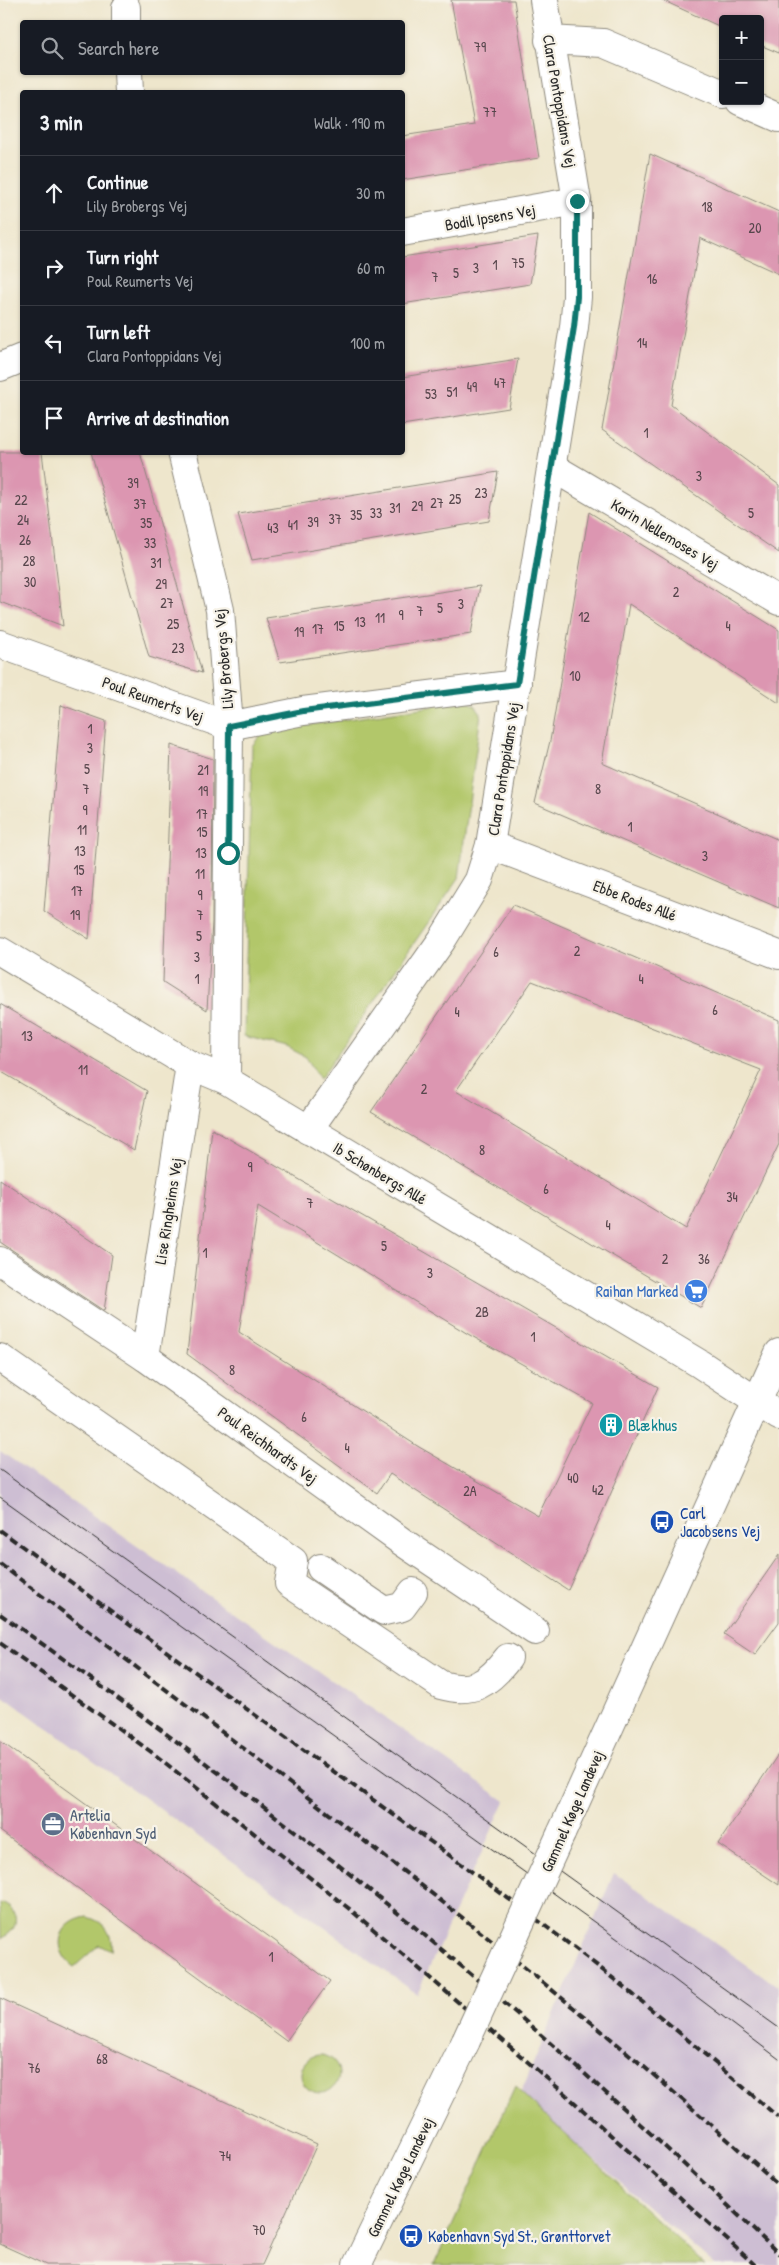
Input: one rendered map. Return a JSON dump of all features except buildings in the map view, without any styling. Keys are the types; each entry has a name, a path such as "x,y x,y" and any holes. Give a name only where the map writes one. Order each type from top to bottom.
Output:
{"street":[{"name":"Clara Pontoppidans Vej","path":"308,1130 442,940 480,880 490,845 552,467 577,297 577,201 549,40 544,0"},
{"path":"549,40 603,43 719,92"},
{"path":"128,75 129,90"},
{"path":"749,105 779,118"},
{"name":"Bodil Ipsens Vej","path":"405,231 577,201"},
{"path":"0,367 20,359"},
{"name":"Lily Brobergs Vej","path":"183,455 220,610 229,726 226,1080"},
{"name":"Karin Nellemoses Vej","path":"552,467 779,601"},
{"name":"Poul Reumerts Vej","path":"0,644 229,726"},
{"path":"229,726 303,711 517,684"},
{"name":"Ebbe Rodes Allé","path":"490,845 779,955"},
{"name":"Ib Schønbergs Allé","path":"0,951 190,1065 226,1080 700,1364 768,1408"},
{"name":"Lise Ringheims Vej","path":"145,1357 190,1065"},
{"name":"Poul Reichhardts Vej","path":"0,1261 145,1357 401,1541 535,1631"},
{"name":"Gammel Køge Landevej","path":"357,2265 466,2041 561,1834 768,1408 779,1353"},
{"path":"0,1358 293,1561 289,1583 441,1686 458,1690 475,1687 494,1676 508,1658"},
{"path":"321,1568 384,1611 402,1607 413,1592"}],"shaded area":[{"path":"0,1451 505,1801 417,1994 0,1694"},
{"path":"614,1873 779,1987 779,2265 715,2265 548,2120 521,2092"}],"green space":[{"path":"466,701 475,705 481,713 459,878 320,1079 306,1057 287,1047 244,1036 252,746 263,732"},
{"path":"0,1903 11,1910 16,1920 8,1935 1,1938"},
{"path":"87,1917 99,1922 106,1929 111,1939 111,1951 99,1945 74,1967 62,1952 61,1937 64,1930 70,1924"},
{"path":"320,2055 334,2060 339,2074 334,2088 320,2093 306,2088 301,2074 306,2060"},
{"path":"515,2087 705,2265 434,2265"}],"tram line":[{"path":"0,1470 779,2028"},
{"path":"0,1497 668,1975 779,2059"}],"railway":[{"path":"0,1530 578,1950 694,2045 779,2118"},
{"path":"0,1564 298,1790 494,1943 591,2022 779,2186"},
{"path":"0,1614 218,1772 402,1916 567,2058 779,2254"},
{"path":"0,1643 154,1754 352,1911 564,2093 755,2265"}],"place":[{"name":"Raihan Marked","path":"696,1291"},
{"name":"Blækhus","path":"611,1425"},
{"name":"Carl Jacobsens Vej","path":"662,1522"},
{"name":"Artelia København Syd","path":"53,1824"},
{"name":"København Syd St., Grønttorvet","path":"411,2236"}],"route":[{"path":"228,853 229,726 303,711 517,684 574,327 577,297 577,201"}]}
